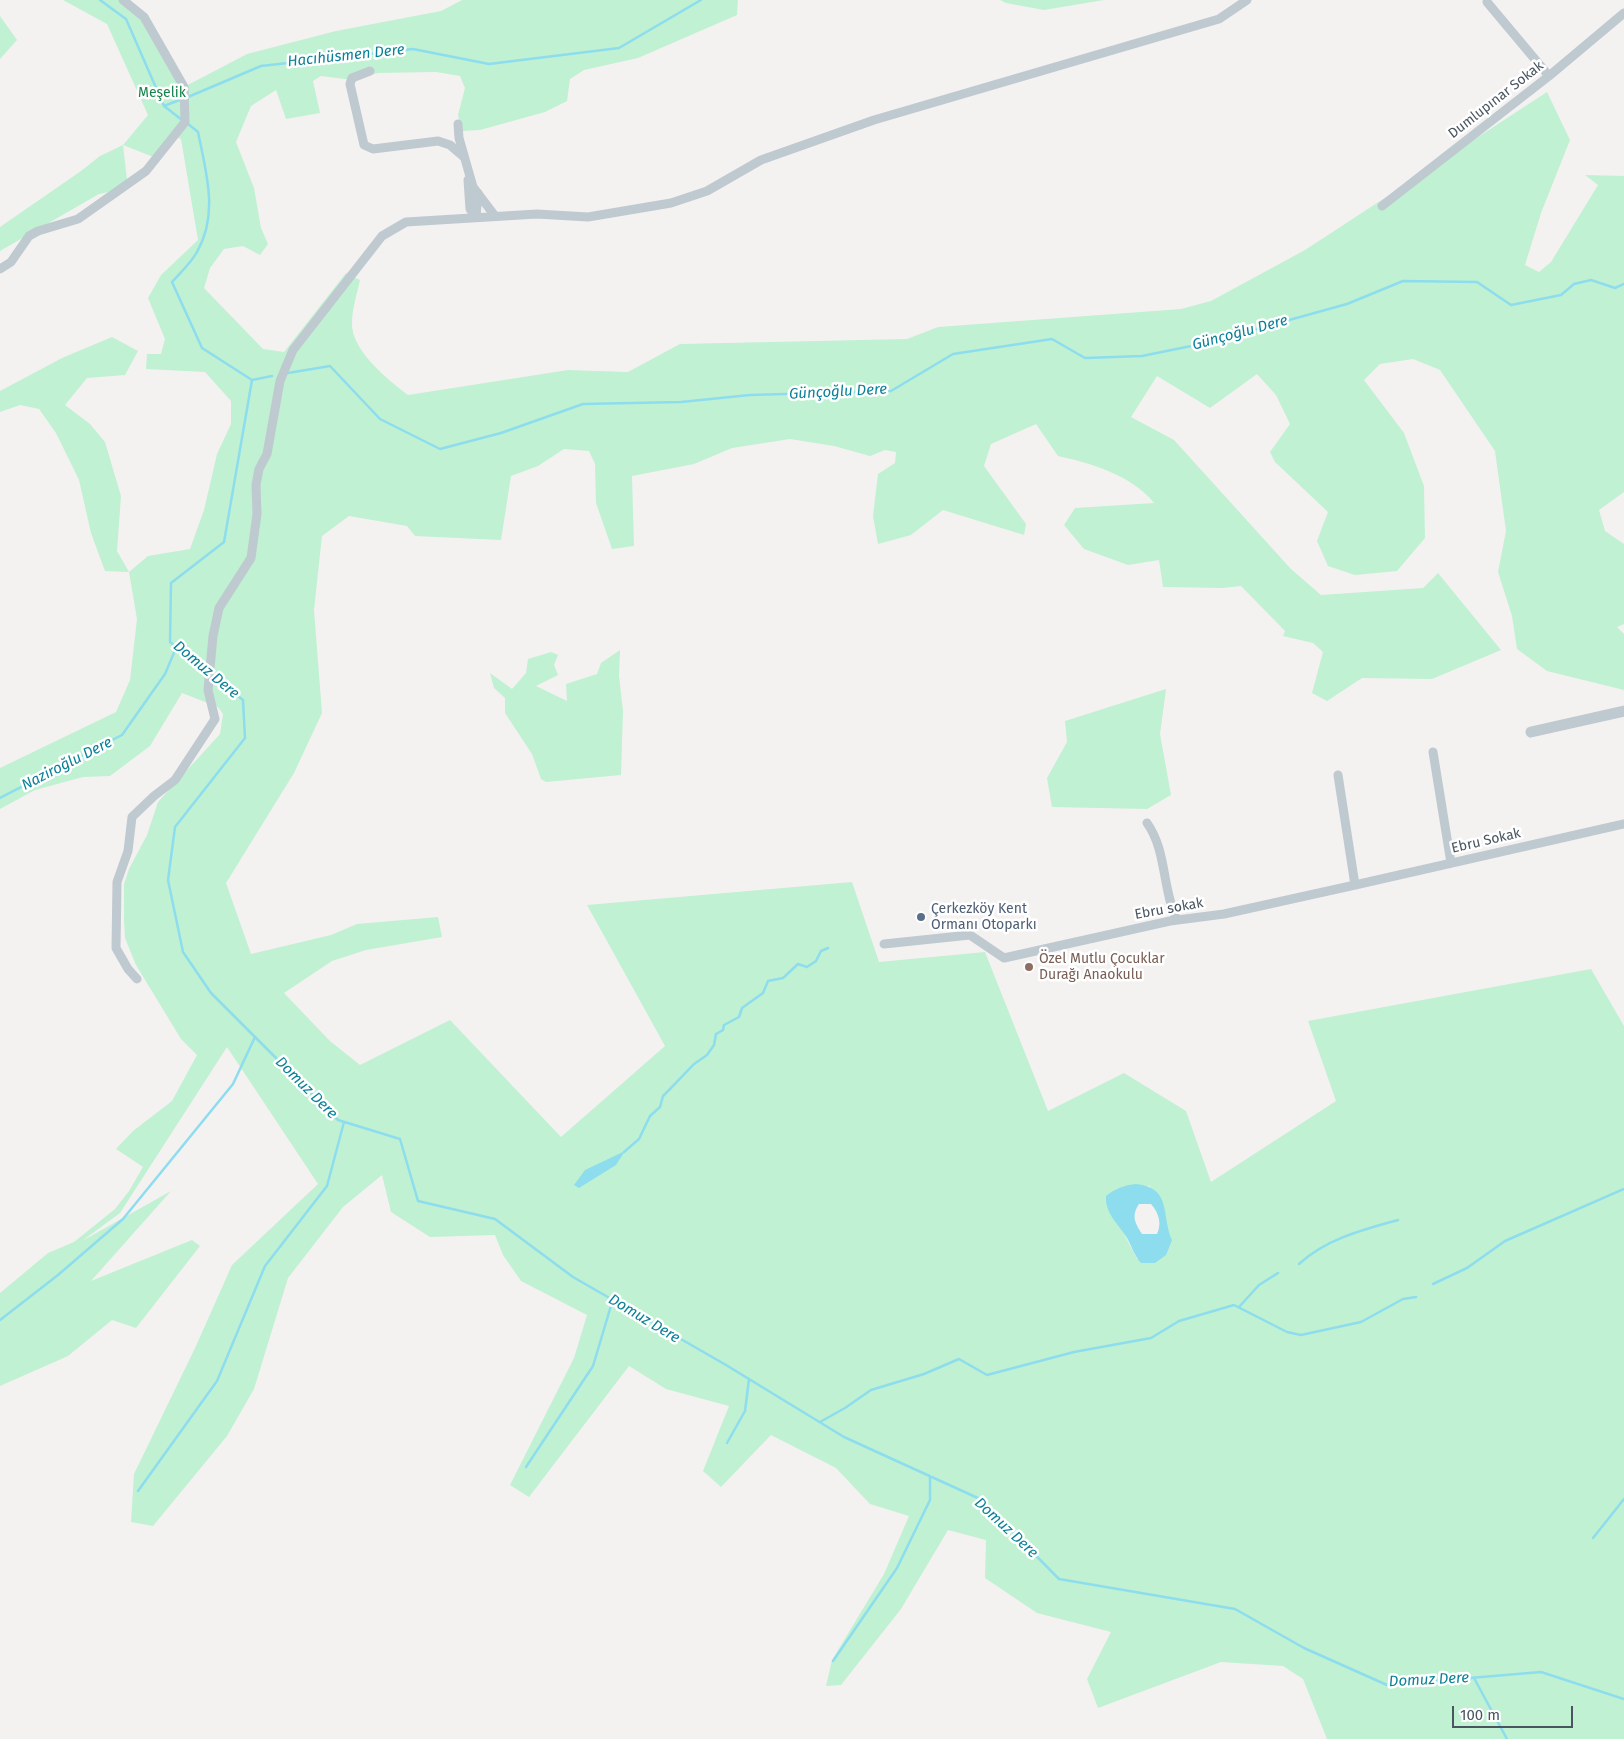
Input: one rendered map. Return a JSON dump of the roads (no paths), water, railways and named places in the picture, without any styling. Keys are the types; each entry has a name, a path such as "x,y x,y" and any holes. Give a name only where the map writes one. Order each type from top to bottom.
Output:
{"street":[{"path":"0,269 11,262 29,236 38,231 78,219 146,171 184,122 184,87 144,17 123,0"},
{"path":"137,979 128,969 116,948 117,882 128,851 132,818 154,796 175,780 216,719 208,690 218,608 251,558 257,514 256,485 259,469 266,454 280,381 293,350 382,236 406,222 537,214 588,216 670,203 707,191 761,160 874,120 1219,19 1247,0"},
{"path":"1487,2 1549,76"},
{"name":"Dumlupınar Sokak","path":"1382,206 1549,76 1624,13"},
{"path":"370,71 352,78 350,84 364,145 373,149 438,141 450,145 464,157"},
{"path":"458,124 468,172 478,193 495,216"},
{"path":"468,172 470,209 476,217"},
{"path":"476,217 478,193"},
{"path":"1532,732 1624,711"},
{"path":"1433,752 1451,863"},
{"path":"1338,775 1354,885"},
{"path":"1147,823 1157,837 1164,877 1177,920"},
{"name":"Ebru Sokak","path":"1354,885 1624,824"},
{"name":"Ebru sokak","path":"884,944 970,935 1004,958 1177,920 1224,914 1354,885"}],"water":[{"path":"625,1151 616,1165 579,1188 574,1185 585,1170"},
{"path":"1132,1185 1147,1186 1155,1191 1163,1204 1172,1240 1166,1255 1155,1263 1141,1263 1113,1218 1106,1202 1106,1196 1113,1191","holes":["1139,1204 1151,1204 1159,1219 1159,1230 1157,1234 1142,1234 1136,1223 1135,1212"]}],"waterway":[{"name":"Domuz Dere","path":"100,0 126,19 164,106 182,120"},
{"name":"Hacıhüsmen Dere","path":"188,97 261,66 413,49 489,64 619,48 701,0"},
{"name":"Hacıhüsmen Dere","path":"164,106 182,99"},
{"name":"Domuz Dere","path":"187,123 198,132 209,193 208,223 204,238 197,252 189,264 172,282 202,348 252,380 224,542 171,583 170,642 208,672"},
{"name":"Günçoğlu Dere","path":"288,373 330,366 380,419 440,449 501,433 583,404 681,402 750,395 891,391 953,354 1052,339 1085,358 1142,356 1206,343 1347,304 1403,281 1477,282 1511,305 1561,295 1574,284 1591,280 1615,288 1624,284"},
{"name":"Günçoğlu Dere","path":"252,380 272,376"},
{"name":"Naziroğlu Dere","path":"0,798 122,735 165,674 176,648"},
{"name":"Domuz Dere","path":"212,676 243,700 245,738 175,827 168,880 183,952 211,993 338,1120 400,1139 418,1201 495,1219 573,1277 726,1365 844,1437 980,1499 1059,1579 1235,1609 1304,1648 1387,1685 1541,1672 1624,1699"},
{"path":"624,1152 639,1139 650,1116 660,1107 663,1096 694,1064 707,1055 714,1045 716,1034 723,1030 724,1025 739,1017 742,1008 763,993 768,981 783,978 798,964 807,967 816,961 821,951 828,948"},
{"path":"0,1320 58,1275 123,1219 233,1084 255,1037"},
{"path":"138,1491 217,1381 265,1266 327,1186 344,1122"},
{"path":"1433,1284 1467,1268 1505,1241 1624,1189"},
{"path":"1299,1264 1321,1248 1345,1236 1398,1220"},
{"path":"1239,1307 1259,1285 1278,1273"},
{"path":"820,1422 871,1390 924,1374 959,1359 987,1375 1074,1352 1151,1338 1179,1321 1234,1305 1287,1332 1301,1335 1361,1322 1403,1299 1416,1297"},
{"path":"526,1467 593,1366 613,1299"},
{"path":"727,1443 745,1411 749,1379"},
{"path":"833,1661 897,1568 930,1500 930,1476"},
{"path":"1593,1538 1624,1499"},
{"path":"1474,1678 1507,1739"}],"place":[{"name":"Çerkezköy Kent Ormanı Otoparkı","path":"921,917"},
{"name":"Özel Mutlu Çocuklar Durağı Anaokulu","path":"1029,967"}],"park label":[{"name":"Meşelik","path":"162,93"}]}
